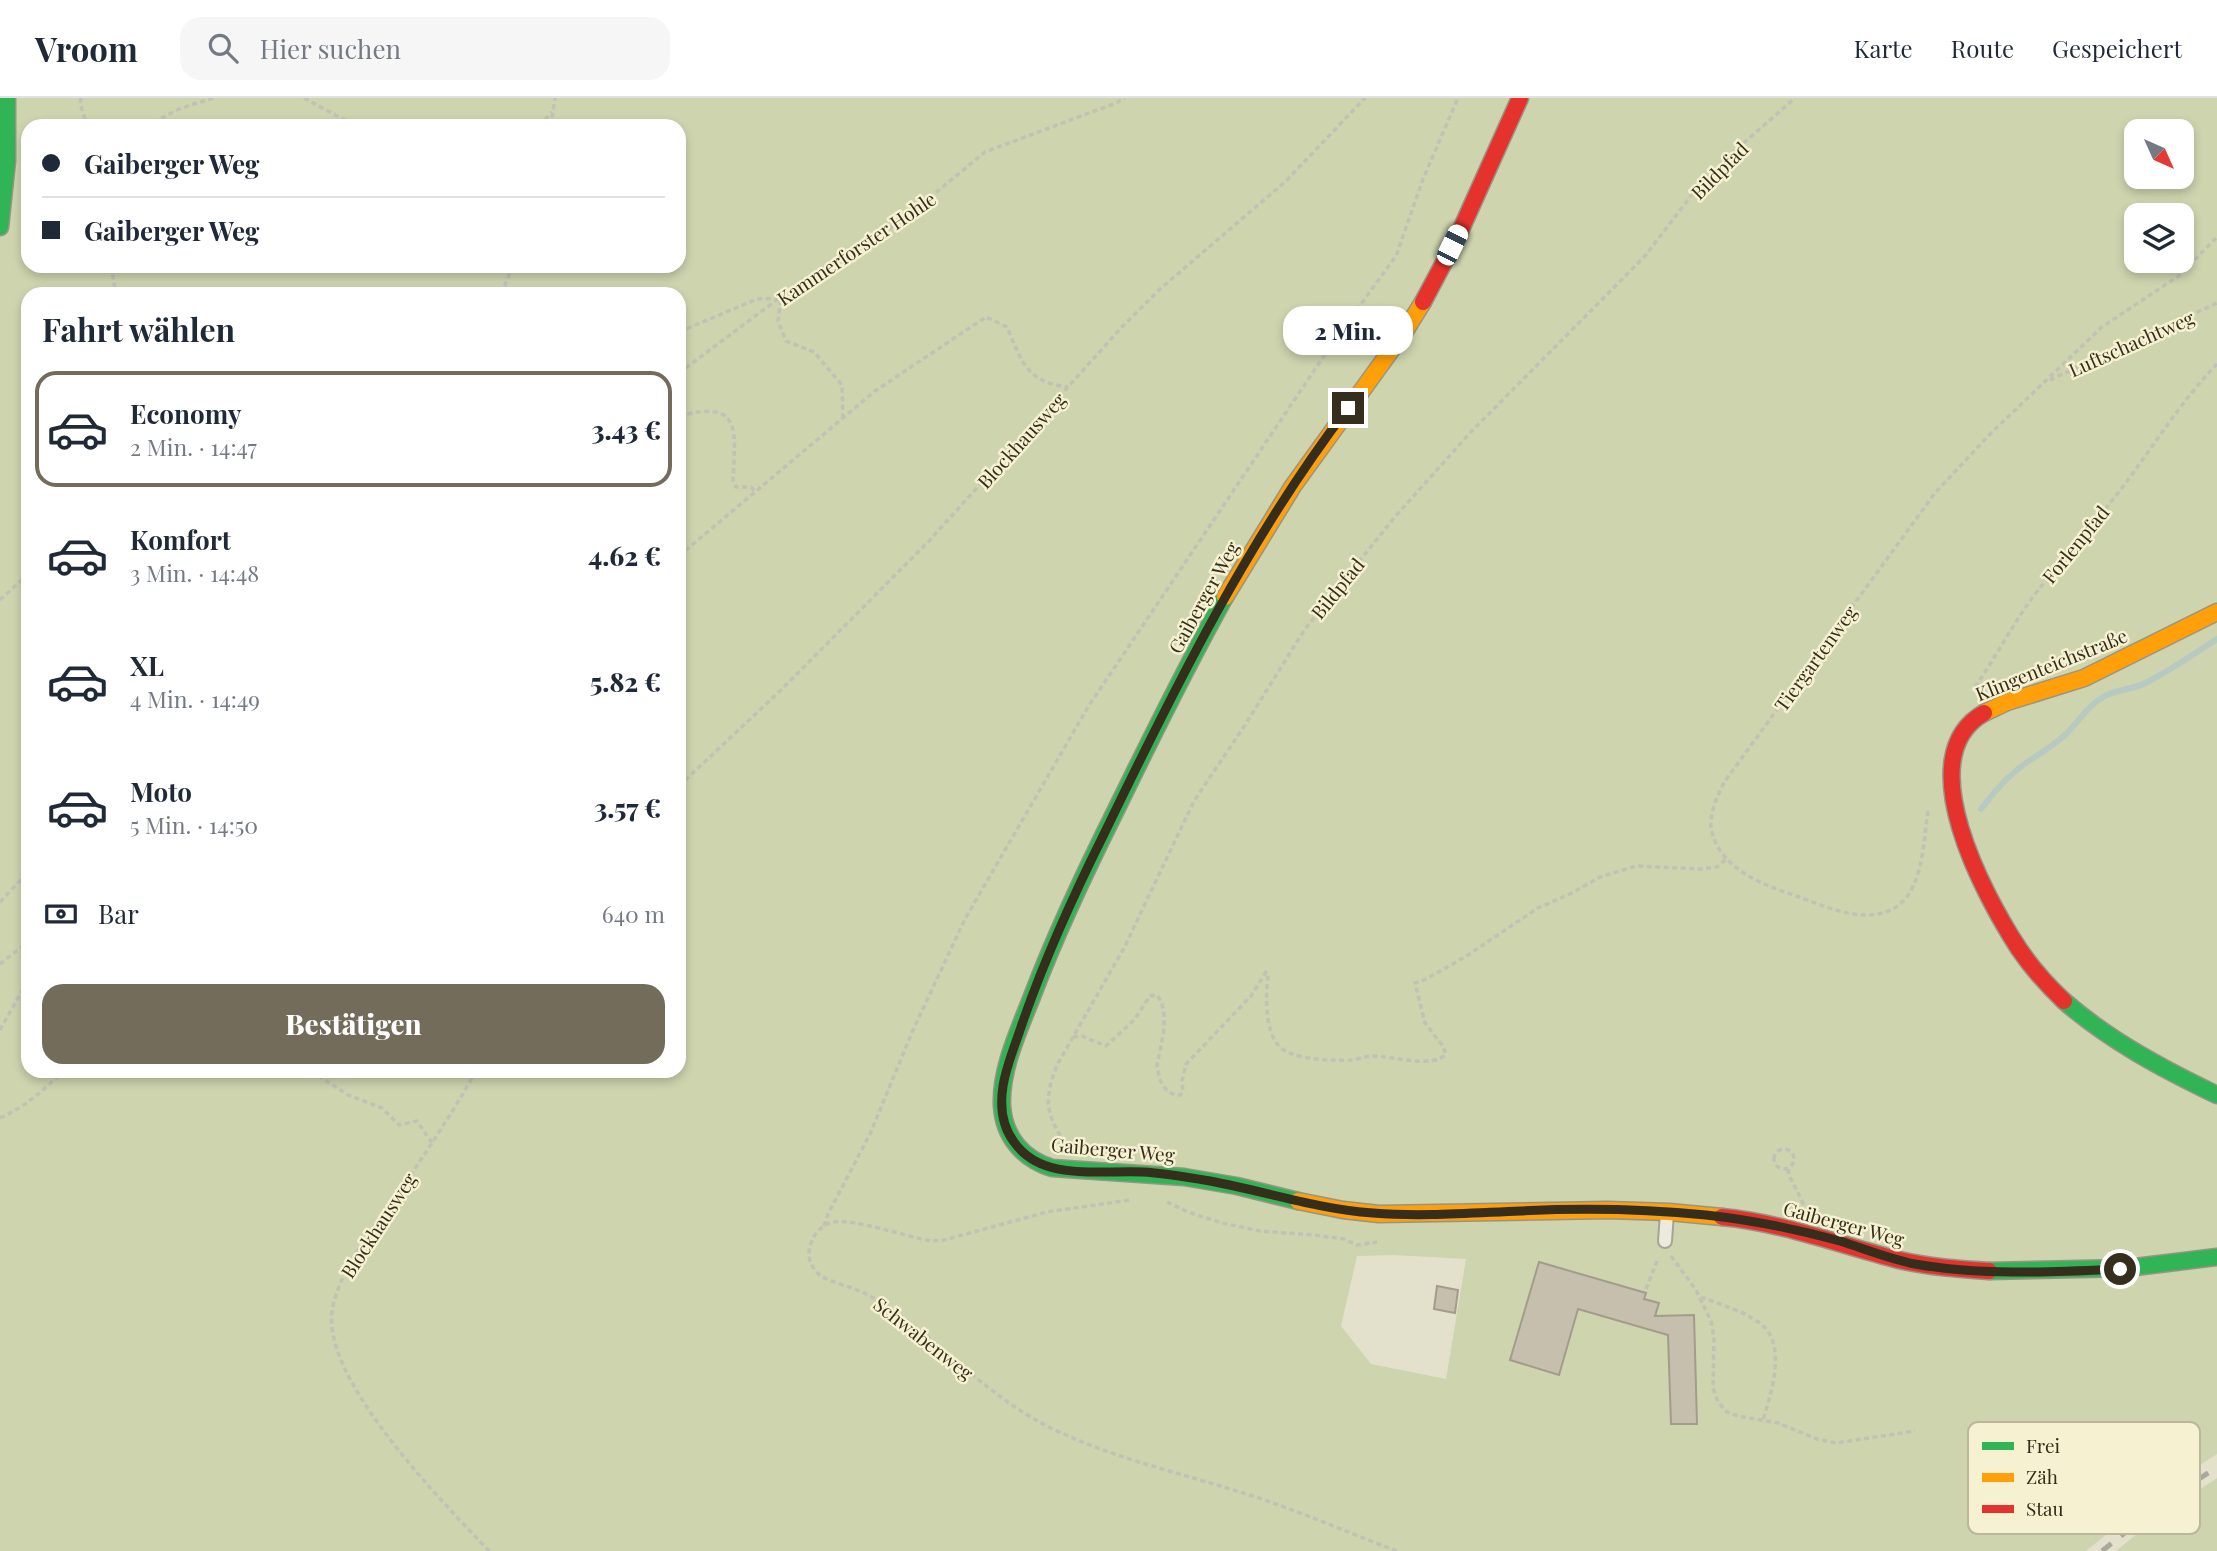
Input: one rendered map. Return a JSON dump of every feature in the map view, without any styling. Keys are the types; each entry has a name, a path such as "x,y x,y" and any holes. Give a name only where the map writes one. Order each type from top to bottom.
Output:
{"street":[{"path":"0,227 7,161 7,98"},
{"name":"Gaiberger Weg","path":"1520,98 1461,228 1418,311 1305,467 1252,549 1207,629 1089,865 1032,995 1003,1086 1001,1109 1014,1143 1027,1156 1043,1166 1081,1171 1148,1172 1372,1213 1408,1215 1582,1210 1724,1217 1783,1227 1901,1261 1943,1268 2076,1271 2143,1268 2217,1257"},
{"name":"Klingenteichstraße","path":"2217,612 2083,678 1983,712 1961,735 1952,759 1956,820 1975,867 2019,949 2052,990 2090,1023 2160,1067 2217,1095"}],"lane":[{"path":"1665,1241 1667,1213"}],"path":[{"path":"81,98 85,119"},
{"path":"160,119 181,108 213,98"},
{"path":"303,98 343,119"},
{"path":"552,119 555,98"},
{"name":"Kammerforster Hohle","path":"686,368 806,278 892,227 985,152 1125,98"},
{"name":"Blockhausweg","path":"686,779 781,690 929,541 1122,327 1160,289 1285,182 1365,98"},
{"path":"824,1226 870,1134 913,1030 965,919 1088,707 1334,341 1396,256 1423,179 1458,98"},
{"name":"Bildpfad","path":"1081,1171 1077,1160 1054,1127 1049,1113 1050,1083 1064,1051 1124,948 1194,801 1305,629 1394,518 1469,434 1639,263 1705,180 1794,98"},
{"path":"546,119 554,110"},
{"name":"Tiergartenweg","path":"1930,800 1921,859 1914,884 1900,904 1887,911 1872,914 1850,913 1823,907 1751,878 1726,859 1711,828 1712,814 1725,781 1936,493 1992,432 2102,327 2180,275 2217,237"},
{"path":"686,329 757,299 781,298 778,321 786,341 814,352 842,385 843,419"},
{"name":"Luftschachtweg","path":"2045,383 2078,365 2217,303"},
{"path":"686,550 875,391 986,317 1007,327 1024,368 1049,385 1069,387"},
{"name":"Forlenpfad","path":"1971,692 1994,660 2014,623 2037,592 2217,363"},
{"path":"686,414 716,410 727,417 735,434 733,481 736,487 751,487 755,492"},
{"path":"0,600 21,581"},
{"path":"1073,1037 1082,1036 1106,1046 1134,1020 1150,996 1157,995 1165,1013 1158,1072 1163,1088 1173,1095 1180,1095 1186,1064 1251,996 1266,972 1270,1028 1280,1048 1295,1055 1320,1060 1352,1060 1373,1056 1396,1060 1434,1061 1446,1054 1425,1023 1415,983 1465,957 1538,908 1600,877 1636,866 1700,869 1717,867 1726,859"},
{"path":"0,902 21,880"},
{"path":"0,964 21,948"},
{"path":"0,1030 21,992"},
{"path":"0,1118 36,1098 57,1078"},
{"path":"322,1078 348,1095 382,1108 399,1125 417,1121 432,1143"},
{"name":"Blockhausweg","path":"472,1078 432,1143 346,1270 332,1309 331,1329 343,1367 372,1414 425,1480 489,1551"},
{"path":"1788,1169 1779,1168 1775,1163 1776,1154 1782,1150 1790,1151 1793,1156 1794,1163 1788,1169 1788,1175"},
{"path":"1160,1198 1188,1212 1260,1231 1344,1239 1357,1245 1379,1242"},
{"path":"824,1226 834,1222 851,1223 931,1241 944,1240 1047,1212 1132,1200"},
{"name":"Schwabenweg","path":"824,1226 810,1245 808,1257 821,1276 876,1298 1028,1416 1098,1448 1246,1494 1397,1551"},
{"path":"1665,1241 1670,1255 1699,1296 1712,1328 1713,1388 1723,1408 1734,1415 1778,1423 1817,1439 1836,1443 1915,1432"},
{"path":"1646,1289 1657,1261"},
{"path":"1699,1296 1747,1316 1763,1325 1769,1333 1774,1350 1775,1369 1763,1420"}],"green space":[{"path":"0,98 2217,98 2217,1454 2200,1465 2200,1422 1968,1422 1968,1534 2107,1534 2086,1551 0,1551","holes":["1357,1256 1466,1259 1446,1379 1371,1364 1341,1326"]},
{"path":"2217,1478 2217,1551 2116,1551 2137,1534 2200,1534 2200,1489"}],"building":[{"path":"1539,1262 1646,1293 1644,1299 1659,1303 1655,1316 1694,1315 1697,1424 1671,1424 1668,1335 1578,1309 1559,1375 1510,1360"},
{"path":"1437,1286 1458,1290 1455,1313 1434,1309"}],"waterway":[{"path":"1981,809 2007,778 2060,740 2097,701 2108,694 2153,679 2217,639"}],"railway":[{"path":"2200,1478 2217,1467"},
{"path":"2102,1551 2123,1534"}],"traffic: fast":[{"path":"0,227 7,161 7,98"},
{"path":"1225,597 1156,729 1062,924 1012,1049 1004,1078 1002,1106 1007,1128 1017,1145 1032,1159 1052,1168 1184,1177 1237,1186 1298,1201"},
{"path":"2064,1001 2100,1029 2138,1053 2217,1095"},
{"path":"1989,1271 2127,1268 2217,1257"}],"traffic: slow":[{"path":"1225,597 1293,486 1423,302"},
{"path":"1984,713 2007,702 2084,678 2217,612"},
{"path":"1298,1201 1379,1214 1608,1210 1722,1217"}],"traffic: jam":[{"path":"1423,302 1458,236 1520,98"},
{"path":"1984,713 1962,733 1953,761 1953,793 1960,828 1988,896 2005,926 2029,963 2064,1001"},
{"path":"1722,1217 1790,1229 1910,1262 1989,1271"}],"route":[{"path":"1348,408 1283,501 1231,586 1119,802 1077,890 1032,995 1003,1086 1001,1109 1014,1143 1027,1156 1043,1166 1062,1170 1148,1172 1180,1176 1307,1203 1372,1213 1408,1215 1595,1210 1701,1215 1783,1227 1901,1261 1943,1268 2027,1271 2120,1269"}]}
